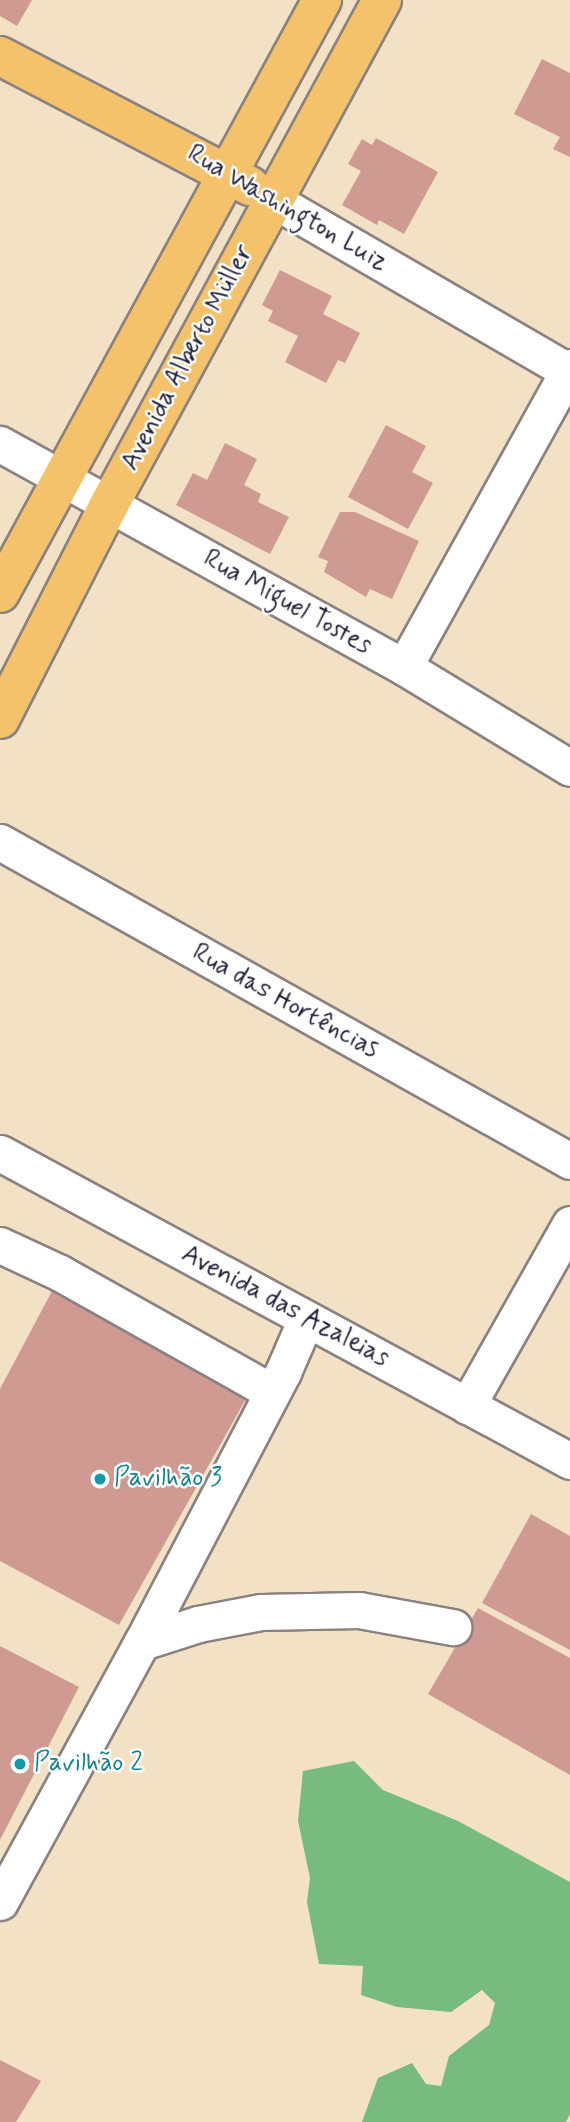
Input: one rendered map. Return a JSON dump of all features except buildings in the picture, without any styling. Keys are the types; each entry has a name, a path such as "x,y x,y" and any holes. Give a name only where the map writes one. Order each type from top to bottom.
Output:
{"main road":[{"name":"Avenida Alberto Müller","path":"0,593 322,0"},
{"name":"Avenida Alberto Müller","path":"0,719 109,505 382,0"},
{"name":"Rua Washington Luiz","path":"0,56 229,173 273,200"}],"street":[{"name":"Rua Washington Luiz","path":"273,200 569,370"},
{"path":"404,667 569,370"},
{"name":"Rua Miguel Tostes","path":"0,444 404,667 570,768"},
{"name":"Rua das Hortências","path":"0,842 570,1161"},
{"name":"Avenida das Azaleias","path":"0,1153 570,1461"},
{"path":"467,1406 570,1224"},
{"path":"0,1245 60,1273 272,1392"},
{"path":"0,1902 142,1642 272,1392 306,1319"},
{"path":"142,1642 198,1624 261,1612 359,1610 453,1627"}],"green space":[{"path":"354,1761 383,1790 458,1821 570,1882 570,2114 566,2122 362,2122 378,2078 412,2063 426,2084 441,2086 449,2056 489,2025 495,2003 482,1990 451,2012 397,2007 361,1995 363,1966 319,1964 307,1902 310,1878 298,1821 303,1771"}],"place":[{"name":"Pavilhão 3","path":"100,1479"},
{"name":"Pavilhão 2","path":"20,1764"}]}
